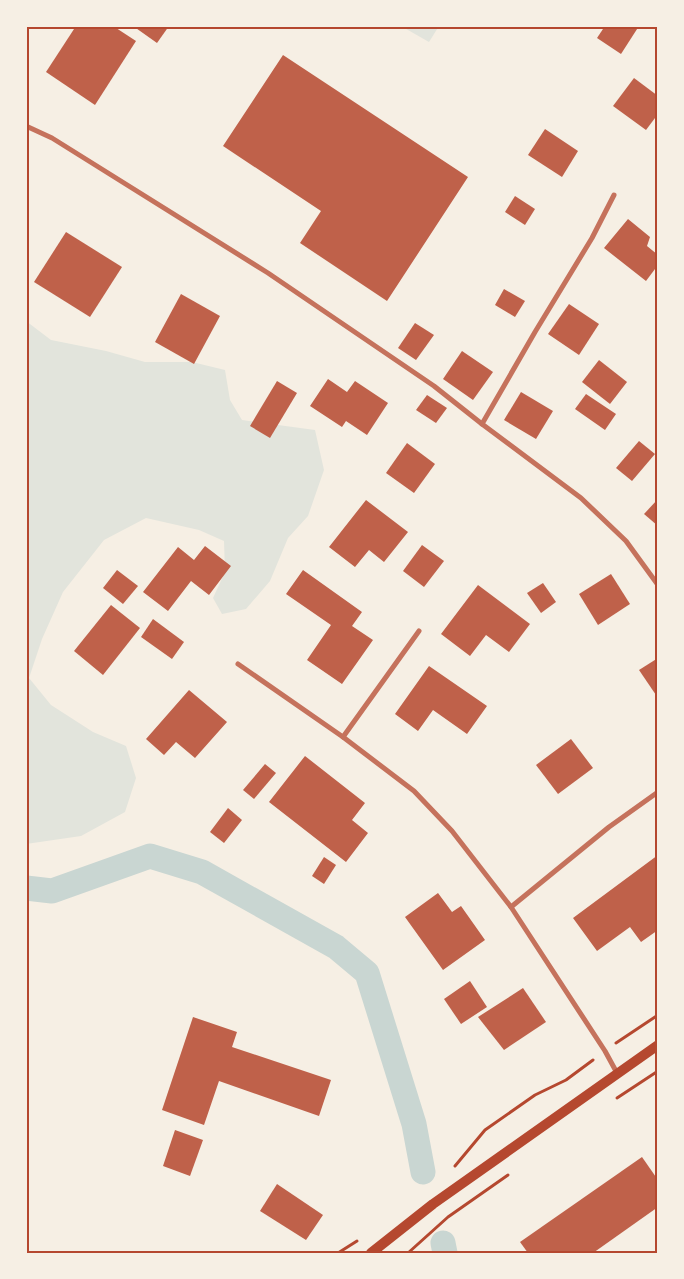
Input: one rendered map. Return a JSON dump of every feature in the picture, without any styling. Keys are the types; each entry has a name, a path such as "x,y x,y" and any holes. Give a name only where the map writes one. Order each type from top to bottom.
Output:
{"main road":[{"path":"371,1253 433,1204 658,1045"}],"street":[{"path":"26,126 52,138 268,273 434,386 580,498 626,541 658,585"},
{"path":"482,424 592,238 614,195"},
{"path":"344,738 418,630"},
{"path":"238,664 344,738 414,792 462,843 511,907 617,1073"},
{"path":"511,907 609,827 658,792"}],"path":[{"path":"454,1166 484,1130 535,1095 566,1080 604,1051 657,1018"},
{"path":"615,1099 658,1071"},
{"path":"408,1253 448,1217 512,1172"},
{"path":"338,1253 360,1239"}],"shaded area":[{"path":"401,26 439,26 429,42"},
{"path":"26,321 51,340 106,351 145,362 192,362 225,370 230,400 242,420 315,430 324,470 308,516 288,538 270,581 246,609 222,614 213,598 225,572 224,541 199,530 146,518 104,540 63,592 42,639 29,678 51,705 93,732 126,746 136,778 125,812 81,836 26,844"}],"building":[{"path":"76,26 113,26 136,41 95,105 46,72"},
{"path":"133,26 169,26 157,43"},
{"path":"605,26 639,26 621,54 597,38"},
{"path":"283,55 468,177 387,301 300,243 321,211 223,146"},
{"path":"634,78 658,96 658,114 646,130 613,106"},
{"path":"545,129 578,151 562,177 528,155"},
{"path":"515,196 535,209 525,225 505,212"},
{"path":"628,219 650,237 647,246 658,255 658,265 646,281 604,248"},
{"path":"66,232 122,267 90,317 34,282"},
{"path":"504,289 525,301 515,317 495,305"},
{"path":"181,294 220,316 194,364 155,342"},
{"path":"569,304 599,324 579,355 548,334"},
{"path":"415,323 434,335 416,360 398,348"},
{"path":"462,351 493,372 473,400 443,379"},
{"path":"599,360 627,382 610,404 582,382"},
{"path":"328,379 347,392 355,381 388,403 367,435 346,421 342,427 310,406"},
{"path":"277,381 297,393 270,438 250,426"},
{"path":"521,392 553,411 536,439 504,420"},
{"path":"586,394 616,414 605,430 575,409"},
{"path":"427,395 447,408 436,423 416,410"},
{"path":"639,441 655,454 632,481 616,468"},
{"path":"407,443 435,464 414,493 386,473"},
{"path":"658,499 658,526 644,514"},
{"path":"366,500 408,532 384,562 369,550 355,567 329,547"},
{"path":"422,545 444,561 424,587 403,571"},
{"path":"205,546 231,566 209,595 191,581 168,611 143,592 178,547 194,560"},
{"path":"117,570 138,586 123,604 103,588"},
{"path":"303,570 362,612 352,626 373,640 342,684 307,660 331,625 286,594"},
{"path":"611,574 630,604 598,625 579,594"},
{"path":"543,583 556,602 541,613 527,593"},
{"path":"478,585 530,624 509,652 486,635 470,656 441,634"},
{"path":"111,605 140,628 103,675 74,651"},
{"path":"153,619 184,642 172,659 141,637"},
{"path":"658,658 658,698 639,670"},
{"path":"429,666 487,706 467,734 433,710 418,731 395,714"},
{"path":"189,690 227,722 195,758 176,742 164,755 146,739"},
{"path":"571,739 593,768 558,794 536,765"},
{"path":"305,756 365,803 352,820 368,833 346,862 269,802"},
{"path":"265,764 276,773 254,799 243,790"},
{"path":"228,808 242,820 224,843 210,832"},
{"path":"658,855 658,930 641,942 630,927 597,951 573,918"},
{"path":"324,857 336,865 324,884 312,876"},
{"path":"438,893 452,912 461,906 485,940 443,970 405,917"},
{"path":"470,981 487,1007 461,1024 444,999"},
{"path":"523,988 546,1022 504,1050 478,1017"},
{"path":"193,1017 237,1032 232,1047 331,1080 319,1116 219,1081 204,1125 162,1110"},
{"path":"175,1130 203,1140 190,1176 163,1166"},
{"path":"642,1157 658,1180 658,1207 593,1253 528,1253 520,1242"},
{"path":"277,1184 323,1215 306,1240 260,1211"}],"waterway":[{"path":"26,888 52,891 150,856 202,872 336,947 367,973 414,1124 423,1172"},
{"path":"443,1243 445,1253"}]}
